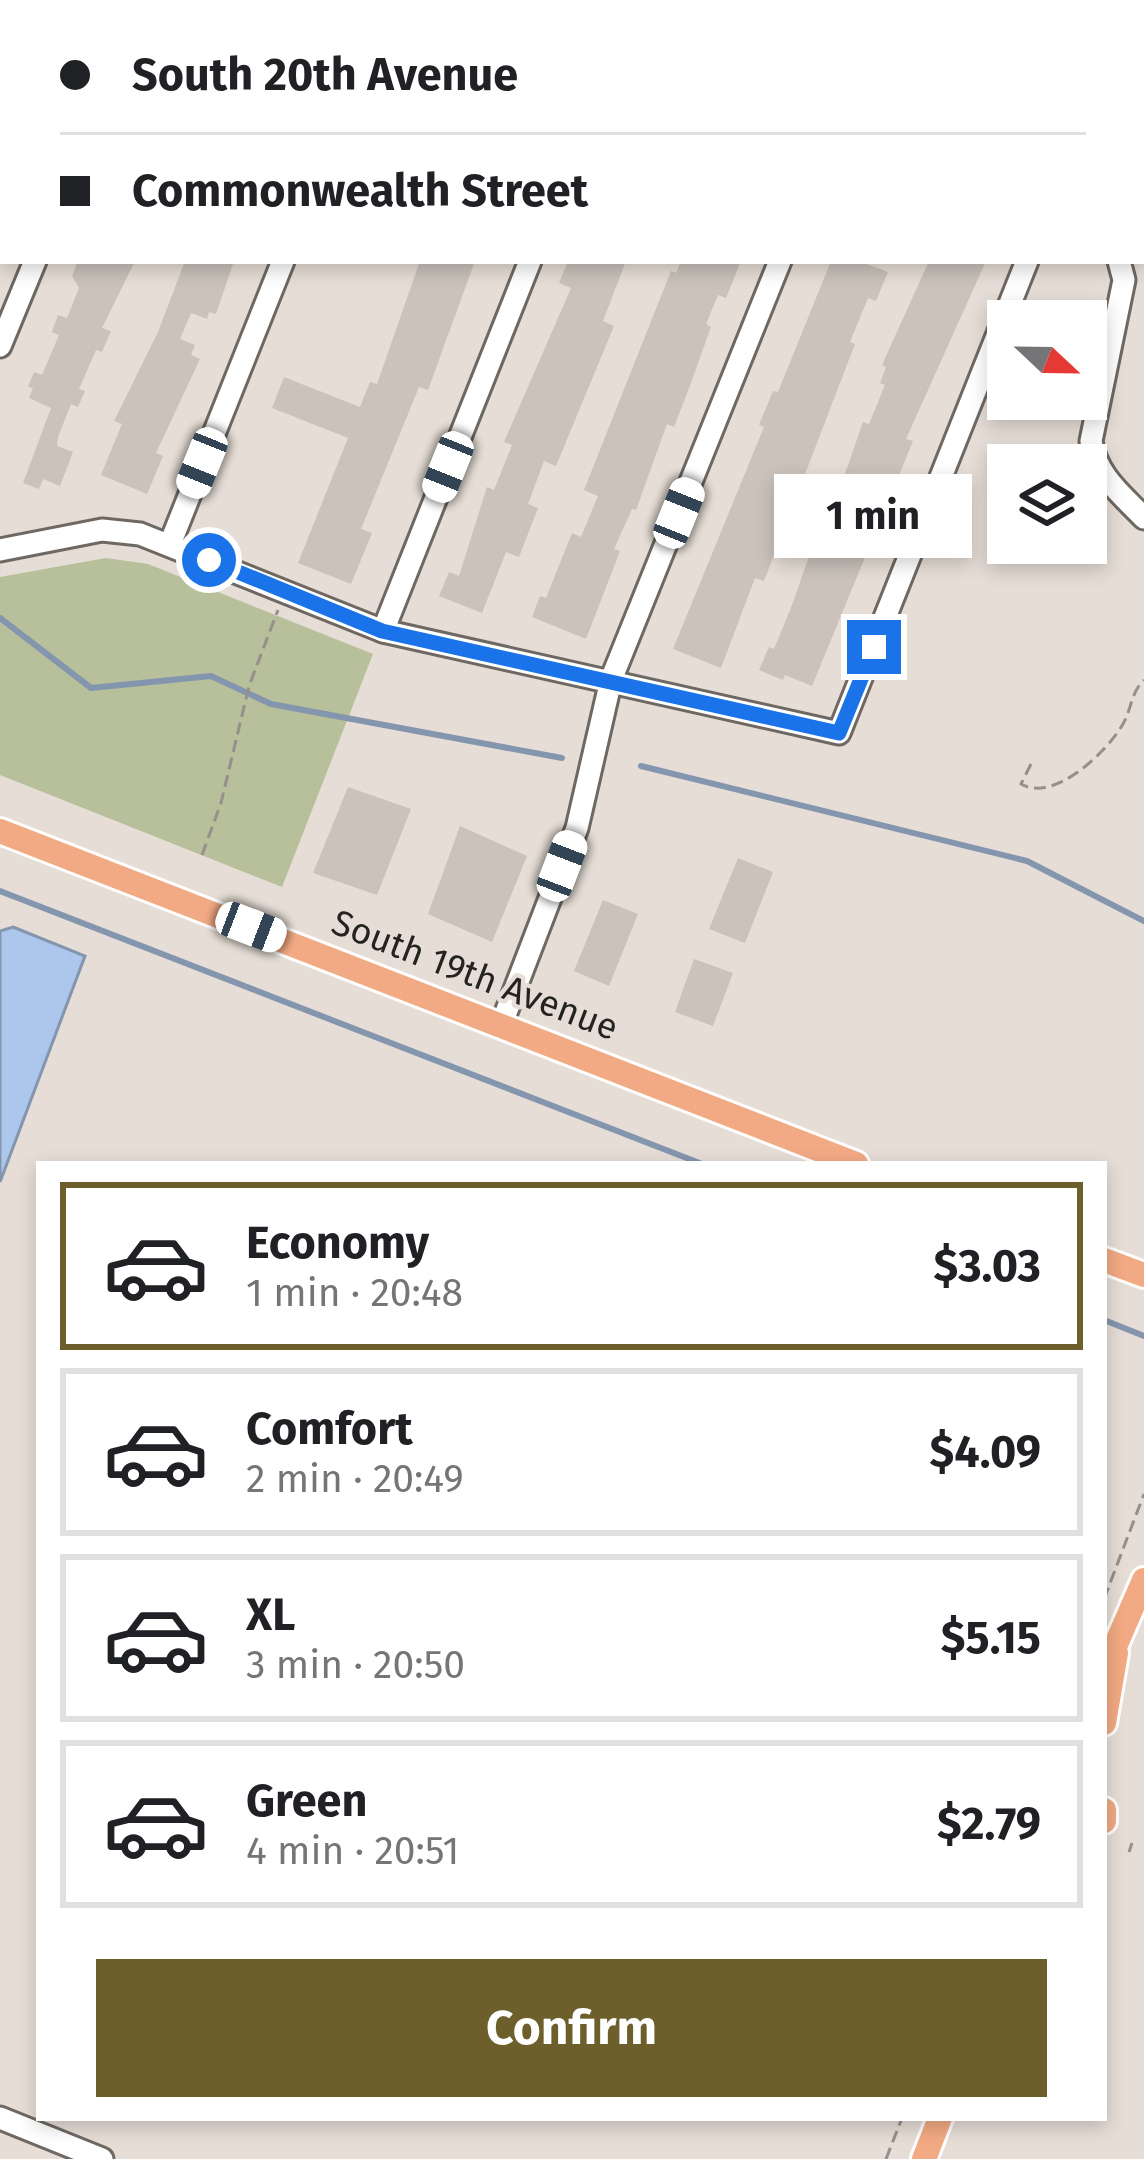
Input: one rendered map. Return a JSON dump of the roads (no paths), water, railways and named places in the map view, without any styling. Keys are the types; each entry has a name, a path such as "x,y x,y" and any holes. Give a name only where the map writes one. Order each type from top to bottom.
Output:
{"main road":[{"name":"South 19th Avenue","path":"0,831 848,1161"},
{"path":"1107,1261 1144,1275"},
{"path":"1107,1692 1110,1662 1144,1580"},
{"path":"924,2159 939,2121"}],"street":[{"path":"0,346 34,264"},
{"path":"170,544 282,264"},
{"path":"382,631 529,264"},
{"path":"502,1023 577,828 611,680 779,264"},
{"path":"0,550 103,530 140,534 382,631 839,733 1026,264"},
{"path":"1120,264 1124,280 1091,441 1094,461 1144,518"},
{"path":"0,2118 102,2159"}],"water":[{"path":"13,927 85,956 0,1182 0,931"}],"waterway":[{"path":"0,618 91,688 211,676 271,704 562,758"},
{"path":"641,766 1027,861 1144,921"},
{"path":"0,891 694,1161"},
{"path":"1107,1321 1144,1336"}]}
